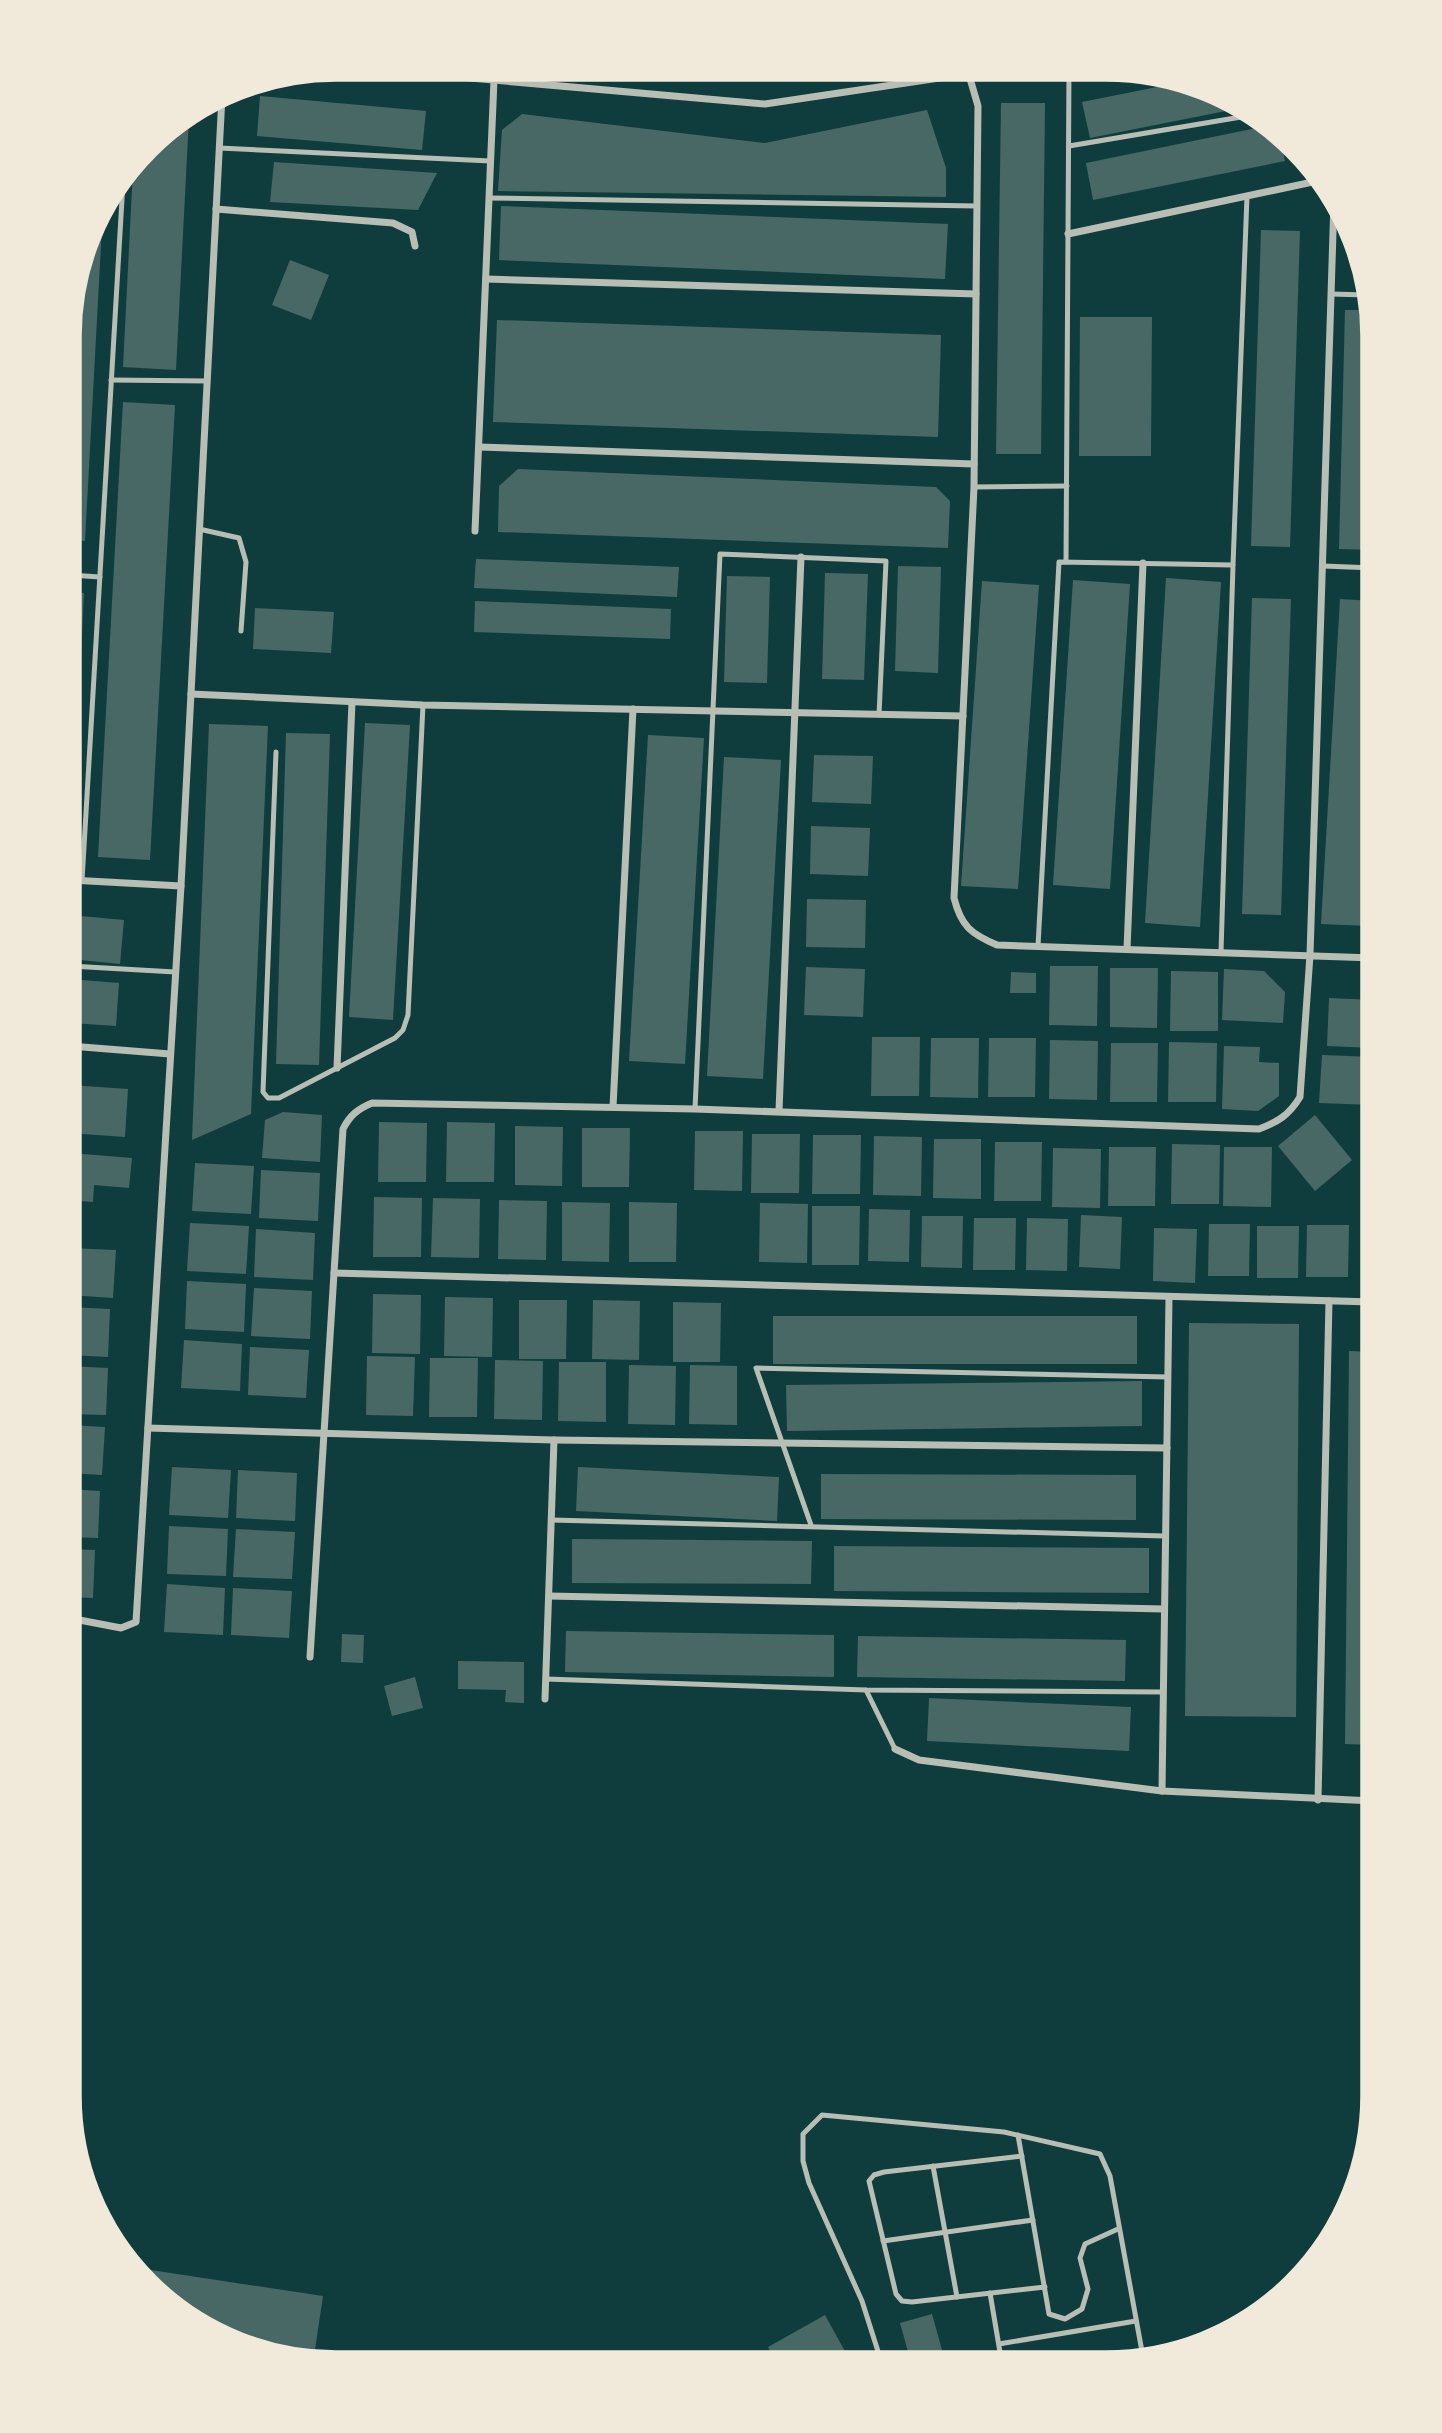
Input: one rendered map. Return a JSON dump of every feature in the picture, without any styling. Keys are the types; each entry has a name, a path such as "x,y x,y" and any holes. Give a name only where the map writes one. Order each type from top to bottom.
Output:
{"street":[{"path":"475,531 494,80 765,104 934,80"},
{"path":"970,80 978,106 974,487 954,898 959,918 977,936 997,945 1362,957"},
{"path":"80,1620 121,1628 136,1622 181,886 221,108"},
{"path":"1068,234 1310,183"},
{"path":"216,209 393,223 412,232 415,246"},
{"path":"310,1657 343,1129 348,1118 358,1109 372,1103 613,1107 1259,1129 1277,1122 1292,1111 1300,1097 1310,955 1333,220"},
{"path":"486,279 976,294"},
{"path":"479,447 974,464"},
{"path":"779,1111 801,557"},
{"path":"1127,949 1143,563"},
{"path":"191,694 423,705 963,716"},
{"path":"337,1068 352,702"},
{"path":"613,1107 633,709"},
{"path":"82,880 181,886"},
{"path":"80,1047 170,1054"},
{"path":"334,1273 1362,1302"},
{"path":"1162,1791 1169,1297"},
{"path":"1318,1800 1329,1301"},
{"path":"148,1428 554,1440 1167,1448"},
{"path":"545,1699 554,1440"},
{"path":"549,1595 1164,1609"},
{"path":"895,1749 919,1760 1162,1791 1362,1801"}],"lane":[{"path":"1066,562 1069,80"},
{"path":"1069,146 1237,118"},
{"path":"219,148 490,161"},
{"path":"1221,952 1247,196"},
{"path":"82,880 122,197"},
{"path":"489,198 977,206"},
{"path":"1331,294 1358,295"},
{"path":"111,380 207,381"},
{"path":"974,487 1066,486"},
{"path":"199,529 239,538 246,562 241,631"},
{"path":"695,1109 720,554 886,561 879,715"},
{"path":"1038,946 1059,562 1233,565"},
{"path":"1323,566 1362,568"},
{"path":"80,576 100,578"},
{"path":"276,752 263,1092 268,1098 279,1098 395,1038 403,1030 408,1015 423,705"},
{"path":"80,967 175,972"},
{"path":"811,1525 756,1368 1168,1377"},
{"path":"551,1520 1165,1536"},
{"path":"546,1679 866,1690 1163,1692"},
{"path":"866,1690 895,1749"},
{"path":"878,2352 862,2301 809,2183 803,2161 803,2134 822,2115 1018,2135 1100,2154 1110,2176 1142,2350"},
{"path":"1018,2135 1049,2314 1065,2319 1082,2309 1088,2289 1080,2258 1085,2244 1118,2229"},
{"path":"1022,2156 884,2172 874,2175 869,2181 895,2294 902,2301 1045,2287"},
{"path":"933,2166 957,2297"},
{"path":"883,2241 1033,2220"},
{"path":"990,2293 1000,2352"},
{"path":"999,2344 1136,2321"}],"building":[{"path":"1161,86 1188,94 1226,111 1090,138 1082,102"},
{"path":"260,96 426,111 422,150 257,136"},
{"path":"1001,103 1045,103 1041,454 996,454"},
{"path":"927,110 946,168 946,197 498,191 502,130 522,114 765,143"},
{"path":"188,128 176,370 123,367 132,182 168,144"},
{"path":"1254,128 1283,153 1285,161 1093,200 1086,163"},
{"path":"274,162 437,173 418,210 270,202"},
{"path":"501,206 948,224 945,279 499,260"},
{"path":"1261,230 1300,231 1290,547 1251,546"},
{"path":"102,236 85,541 80,541 80,337 85,287"},
{"path":"290,260 329,275 311,320 272,305"},
{"path":"1345,310 1360,310 1362,550 1339,549"},
{"path":"1080,317 1152,317 1151,456 1079,456"},
{"path":"497,320 941,335 938,437 493,422"},
{"path":"123,402 175,405 150,860 98,857"},
{"path":"518,469 936,487 950,501 948,548 498,532 499,486"},
{"path":"476,559 679,567 677,597 474,588"},
{"path":"898,566 941,567 938,673 895,671"},
{"path":"825,573 868,574 864,680 822,679"},
{"path":"727,576 770,577 767,683 724,682"},
{"path":"1166,578 1221,582 1200,927 1145,923"},
{"path":"1073,580 1130,584 1110,889 1053,885"},
{"path":"982,581 1039,585 1018,889 961,886"},
{"path":"80,593 84,593 80,678"},
{"path":"1252,598 1291,599 1281,915 1242,914"},
{"path":"1340,599 1362,600 1362,926 1321,924"},
{"path":"475,601 671,609 670,639 474,632"},
{"path":"255,608 334,612 331,653 253,649"},
{"path":"365,723 410,725 393,1020 349,1017"},
{"path":"209,724 268,726 251,1114 192,1140"},
{"path":"286,733 330,734 319,1065 276,1064"},
{"path":"648,735 704,738 685,1064 629,1061"},
{"path":"814,755 873,756 871,804 812,802"},
{"path":"724,757 781,760 763,1079 707,1076"},
{"path":"811,826 870,828 868,876 810,874"},
{"path":"807,899 866,900 865,948 806,947"},
{"path":"80,916 124,920 120,964 80,960"},
{"path":"1050,966 1098,966 1097,1026 1049,1025"},
{"path":"806,967 865,969 863,1017 804,1015"},
{"path":"1110,968 1158,968 1157,1028 1110,1027"},
{"path":"1224,969 1264,971 1285,992 1283,1023 1222,1020"},
{"path":"1171,971 1218,972 1218,1031 1170,1031"},
{"path":"1011,972 1036,973 1036,993 1010,993"},
{"path":"80,980 119,983 116,1026 80,1024"},
{"path":"1329,998 1362,999 1362,1047 1327,1046"},
{"path":"872,1037 920,1037 919,1096 871,1096"},
{"path":"931,1038 979,1038 978,1098 930,1097"},
{"path":"989,1038 1036,1038 1035,1097 988,1097"},
{"path":"1050,1040 1098,1041 1097,1100 1049,1099"},
{"path":"1169,1042 1217,1043 1216,1102 1168,1102"},
{"path":"1111,1043 1158,1043 1157,1102 1110,1102"},
{"path":"1224,1046 1260,1047 1259,1062 1279,1063 1279,1096 1258,1111 1222,1109"},
{"path":"1322,1055 1362,1057 1362,1105 1319,1103"},
{"path":"80,1086 128,1089 125,1137 80,1134"},
{"path":"283,1112 322,1115 320,1162 262,1158 265,1120"},
{"path":"1315,1115 1352,1160 1315,1191 1278,1146"},
{"path":"379,1122 427,1123 426,1182 378,1182"},
{"path":"447,1122 495,1123 494,1182 446,1182"},
{"path":"515,1126 563,1127 562,1186 515,1185"},
{"path":"582,1128 630,1128 629,1187 582,1187"},
{"path":"695,1131 743,1131 742,1191 694,1190"},
{"path":"752,1134 800,1134 799,1193 751,1193"},
{"path":"813,1135 861,1135 860,1194 812,1194"},
{"path":"874,1136 922,1137 921,1196 873,1195"},
{"path":"934,1139 981,1139 981,1199 933,1198"},
{"path":"995,1142 1042,1142 1041,1201 994,1201"},
{"path":"1172,1144 1220,1145 1219,1204 1171,1204"},
{"path":"1109,1147 1156,1147 1155,1206 1108,1206"},
{"path":"1224,1147 1272,1147 1271,1207 1223,1206"},
{"path":"1053,1148 1101,1149 1100,1208 1052,1207"},
{"path":"80,1154 132,1158 129,1188 94,1185 93,1202 80,1201"},
{"path":"195,1163 254,1166 251,1214 192,1211"},
{"path":"261,1170 320,1173 318,1221 259,1218"},
{"path":"374,1197 422,1198 421,1257 373,1257"},
{"path":"433,1198 480,1199 479,1258 431,1257"},
{"path":"499,1200 547,1201 546,1260 498,1259"},
{"path":"562,1202 610,1203 609,1262 562,1261"},
{"path":"629,1202 677,1203 676,1262 629,1262"},
{"path":"760,1203 808,1204 807,1263 759,1262"},
{"path":"812,1206 860,1206 859,1265 812,1265"},
{"path":"869,1209 910,1210 909,1262 868,1261"},
{"path":"1081,1215 1122,1217 1120,1269 1079,1267"},
{"path":"922,1216 963,1216 962,1268 921,1267"},
{"path":"974,1218 1016,1218 1015,1270 973,1270"},
{"path":"1027,1218 1068,1219 1067,1271 1026,1270"},
{"path":"190,1223 249,1226 246,1274 187,1271"},
{"path":"1209,1224 1250,1224 1249,1276 1208,1276"},
{"path":"1307,1225 1349,1225 1348,1277 1306,1277"},
{"path":"1257,1226 1299,1226 1298,1278 1257,1278"},
{"path":"1154,1228 1197,1229 1195,1283 1153,1281"},
{"path":"256,1229 315,1233 313,1280 254,1277"},
{"path":"80,1248 116,1250 113,1298 80,1296"},
{"path":"187,1281 246,1284 244,1332 185,1329"},
{"path":"254,1288 312,1291 310,1339 251,1336"},
{"path":"373,1294 421,1295 420,1354 372,1353"},
{"path":"445,1297 493,1298 492,1357 444,1356"},
{"path":"519,1300 567,1300 566,1359 519,1359"},
{"path":"593,1300 640,1301 639,1360 592,1359"},
{"path":"673,1302 721,1303 720,1362 673,1362"},
{"path":"80,1308 110,1309 108,1357 80,1356"},
{"path":"773,1316 1137,1316 1137,1364 773,1364"},
{"path":"1189,1323 1299,1324 1296,1717 1185,1716"},
{"path":"184,1340 242,1344 240,1391 181,1388"},
{"path":"250,1347 309,1350 306,1398 248,1395"},
{"path":"1349,1351 1362,1352 1362,1745 1345,1744"},
{"path":"367,1356 415,1357 413,1416 366,1415"},
{"path":"430,1358 478,1358 477,1417 429,1417"},
{"path":"495,1360 543,1361 542,1420 494,1419"},
{"path":"559,1362 606,1362 606,1422 558,1421"},
{"path":"629,1365 676,1366 675,1425 628,1424"},
{"path":"690,1365 737,1366 737,1425 689,1424"},
{"path":"80,1367 108,1368 106,1415 80,1414"},
{"path":"1142,1381 1142,1426 787,1431 786,1385"},
{"path":"80,1426 105,1427 102,1475 80,1474"},
{"path":"172,1467 231,1470 228,1518 169,1515"},
{"path":"578,1467 779,1477 777,1521 576,1511"},
{"path":"238,1470 297,1473 295,1521 236,1518"},
{"path":"821,1474 1136,1475 1136,1520 821,1519"},
{"path":"80,1490 100,1491 98,1538 80,1537"},
{"path":"169,1526 228,1529 226,1576 167,1574"},
{"path":"236,1529 295,1532 292,1579 233,1577"},
{"path":"572,1539 812,1541 811,1584 572,1583"},
{"path":"834,1546 1149,1548 1149,1593 834,1591"},
{"path":"80,1549 95,1550 93,1598 80,1597"},
{"path":"167,1584 225,1588 223,1635 164,1632"},
{"path":"233,1588 292,1591 289,1638 231,1635"},
{"path":"566,1631 834,1635 834,1677 565,1672"},
{"path":"342,1634 364,1635 363,1663 341,1662"},
{"path":"858,1636 1126,1640 1125,1681 857,1677"},
{"path":"458,1661 524,1662 524,1703 505,1702 506,1690 458,1689"},
{"path":"415,1677 423,1708 392,1716 384,1686"},
{"path":"929,1698 1131,1707 1129,1751 927,1741"},
{"path":"149,2270 323,2296 315,2351 287,2348 254,2339 223,2326 181,2300"},
{"path":"932,2314 942,2350 908,2352 900,2323"},
{"path":"825,2315 845,2352 771,2352 768,2347"}]}
